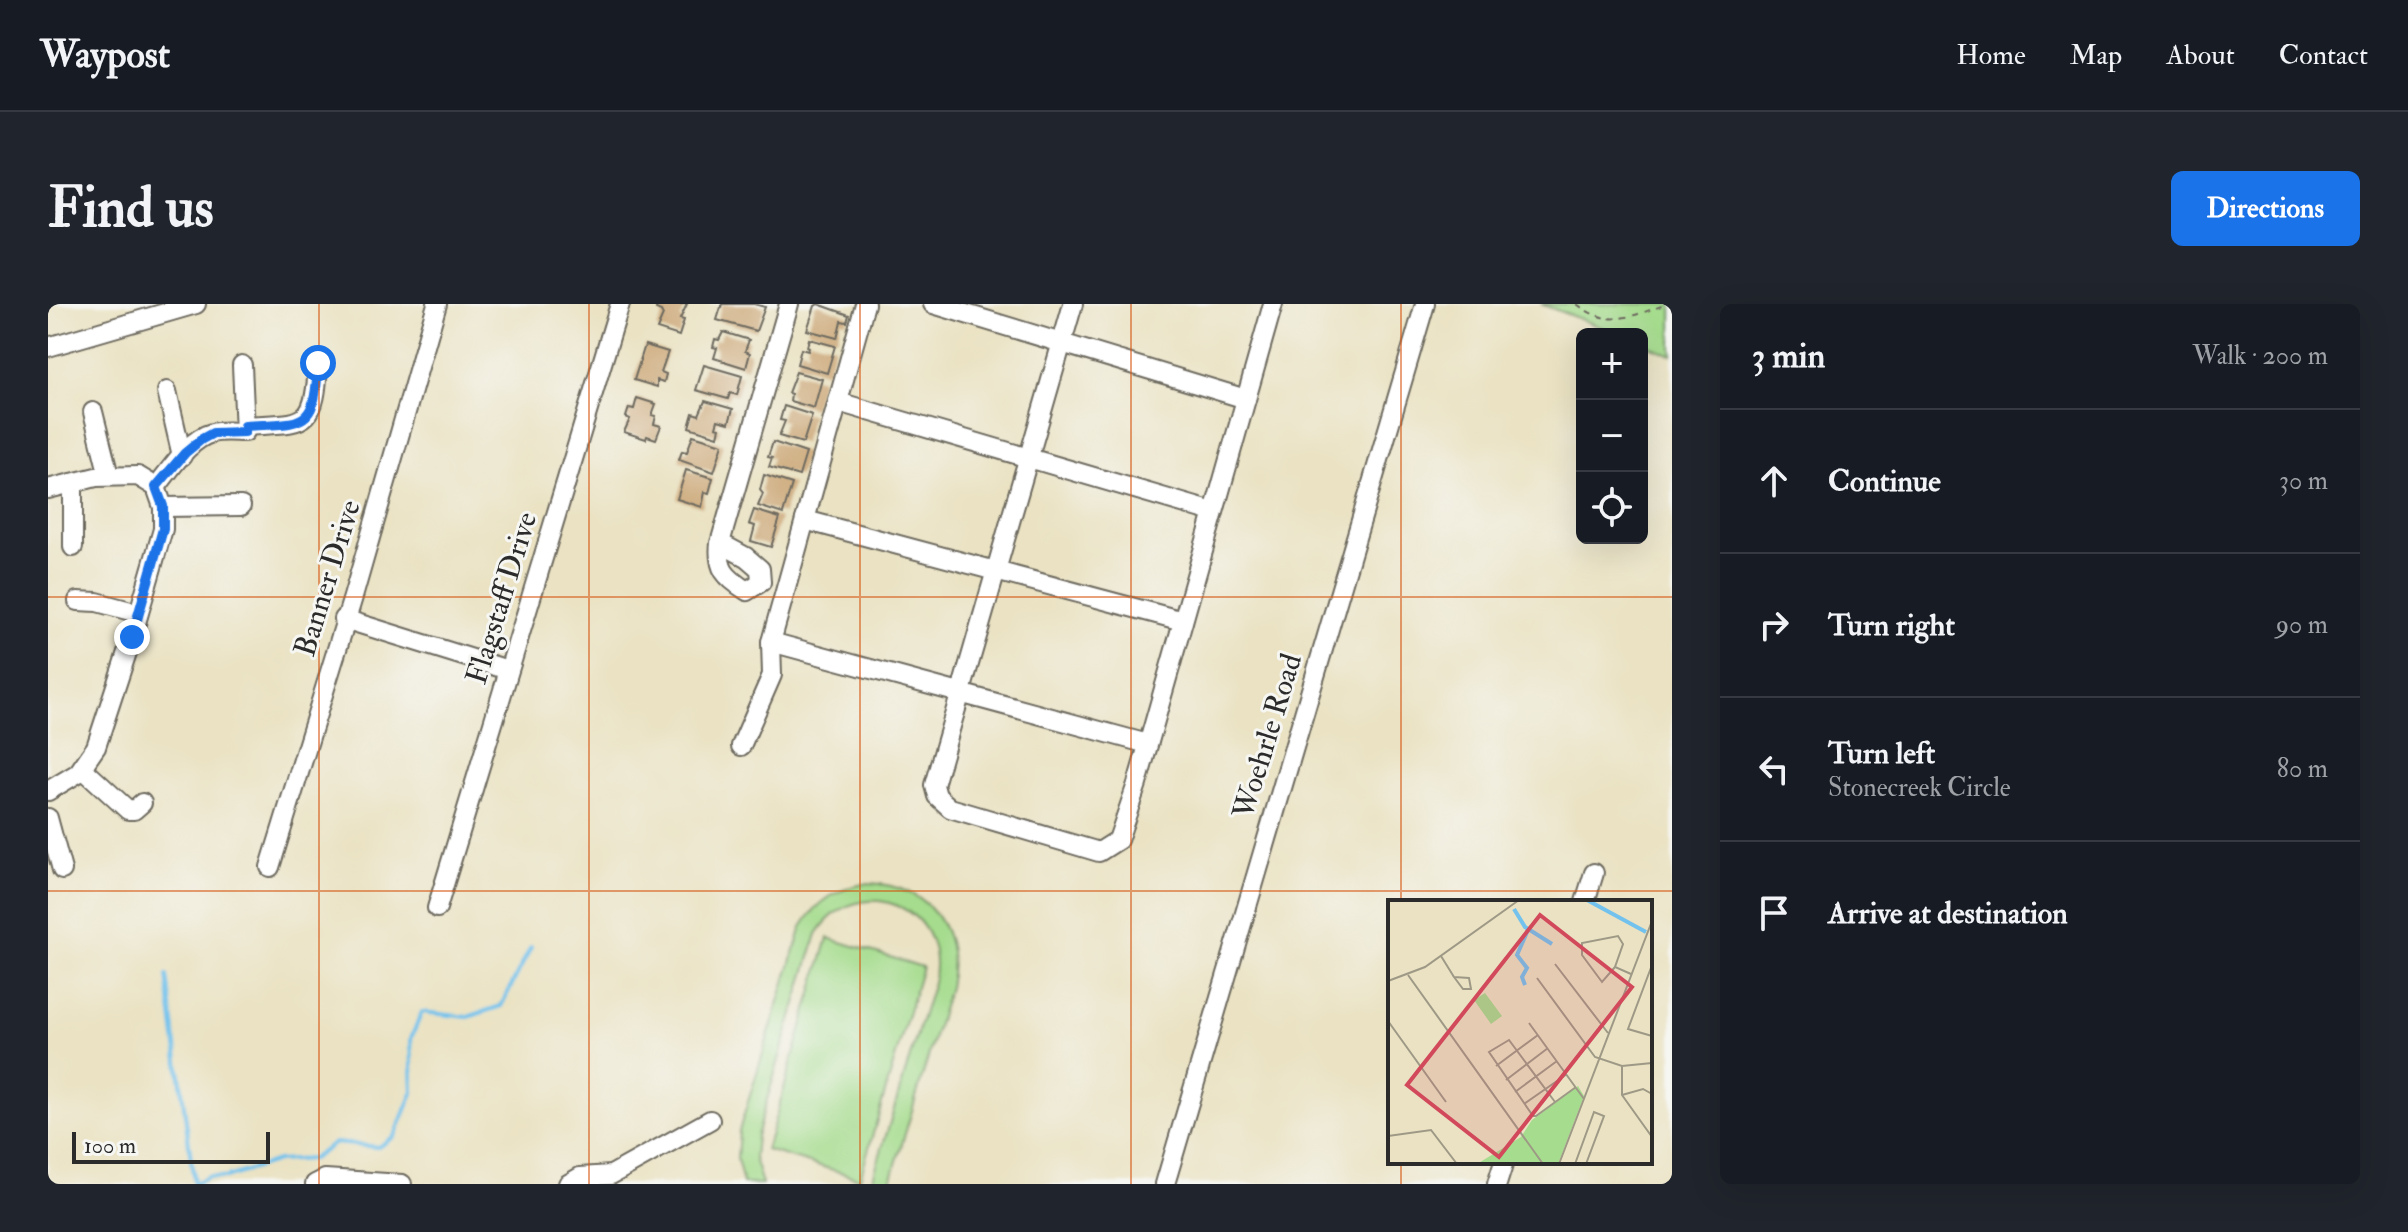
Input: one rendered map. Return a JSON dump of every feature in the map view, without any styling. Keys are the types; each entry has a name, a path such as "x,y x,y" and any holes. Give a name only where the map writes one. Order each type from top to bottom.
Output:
{"street":[{"path":"48,347 196,304"},
{"name":"Banner Drive","path":"270,867 353,597 437,304"},
{"name":"Flagstaff Drive","path":"437,908 620,304"},
{"path":"720,543 789,304"},
{"path":"741,746 772,675 771,642 865,304"},
{"path":"933,304 1246,399"},
{"path":"1073,304 934,785 942,803 950,808 1095,852 1118,840 1273,304"},
{"name":"Woehrle Road","path":"1165,1184 1425,304"},
{"path":"245,426 296,422 307,416 315,405 318,363"},
{"path":"156,487 182,456 202,439 213,433 245,432 242,365"},
{"path":"167,391 182,456"},
{"path":"838,402 1213,512"},
{"path":"93,412 109,476"},
{"path":"48,489 109,476 138,476 156,487 163,507 163,529 96,747 78,773 48,791"},
{"path":"73,483 73,547"},
{"path":"163,507 241,506"},
{"path":"805,520 1183,621"},
{"path":"78,601 97,602 138,613"},
{"path":"344,619 508,670"},
{"path":"771,642 1148,744"},
{"path":"82,768 128,810 134,810 142,803"},
{"path":"48,818 62,870"},
{"path":"1586,900 1594,873"},
{"path":"568,1184 580,1177 611,1175 710,1120"},
{"path":"1497,1184 1503,1164"},
{"path":"315,1184 325,1179 402,1184"}],"path":[{"path":"1577,304 1590,314 1605,319 1622,318 1668,304"}],"green space":[{"path":"1541,304 1672,304 1672,355 1648,345 1648,328 1603,328"},
{"path":"869,883 908,892 923,902 936,914 945,929 950,947 949,987 890,1184 871,1184 933,982 935,956 928,934 915,917 897,906 876,901 855,904 834,914 817,934 756,1136 754,1158 762,1184 743,1184 737,1159 739,1131 802,927 815,909 830,897"},
{"path":"828,938 922,967 860,1178 766,1150"}],"building":[{"path":"657,304 687,304 680,319 684,320 679,336 657,329 663,315 656,309"},
{"path":"722,304 765,307 756,331 717,320"},
{"path":"818,304 849,315 847,322 841,321 837,338 807,330"},
{"path":"723,332 749,340 745,351 750,353 746,368 714,358 717,348 713,347 715,339 719,340"},
{"path":"809,339 835,346 827,373 797,364 801,349 808,351"},
{"path":"645,345 668,352 661,372 666,374 664,382 657,380 657,387 634,380"},
{"path":"704,365 742,376 737,395 730,393 728,399 696,390"},
{"path":"796,372 822,379 814,408 790,401 791,394 788,393"},
{"path":"637,398 656,404 652,415 656,416 654,424 661,426 656,439 624,432 630,419 626,417 629,408 634,409"},
{"path":"705,401 733,409 729,423 718,420 718,436 689,427 693,413 699,415"},
{"path":"784,406 812,415 803,443 779,436 785,421 780,420"},
{"path":"693,435 723,444 714,472 679,460 682,451 687,452"},
{"path":"773,442 806,453 799,476 769,467 772,458 768,457"},
{"path":"686,470 713,478 709,493 705,492 702,507 677,499"},
{"path":"764,475 792,484 783,514 758,506 763,494 760,490"},
{"path":"754,510 780,518 771,547 751,541 755,526 749,524"}],"waterway":[{"path":"194,1184 208,1177 225,1178 277,1161 312,1159 335,1143 378,1147 395,1136 413,1093 411,1038 422,1012 468,1017 501,1006 531,947"},
{"path":"167,976 194,1183"}],"route":[{"path":"132,637 163,529 163,506 156,487 185,453 213,433 245,432 245,426 296,422 307,416 315,405 318,363"}]}
